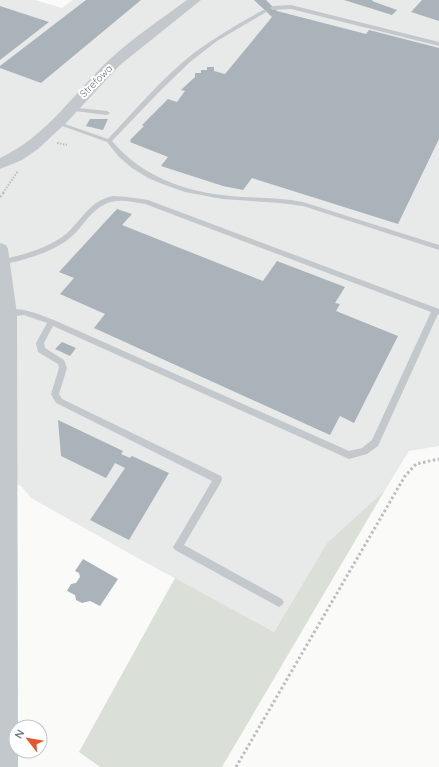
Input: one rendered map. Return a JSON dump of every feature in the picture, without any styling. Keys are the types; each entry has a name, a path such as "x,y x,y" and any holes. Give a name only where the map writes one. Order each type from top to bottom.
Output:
{"street":[{"name":"Strefowa","path":"0,164 13,159 47,135 69,109 117,61 195,0"},
{"path":"1,258 8,314 4,421 5,767"}],"lane":[{"path":"273,8 291,7 439,44"},
{"path":"109,141 188,60 218,38 265,11"},
{"path":"69,109 107,113"},
{"path":"57,124 109,141 124,159 140,170 170,185 198,194 240,199 279,200 304,204 439,248"},
{"path":"1,258 51,246 68,236 96,205 115,199 129,199 146,202 437,311 376,443 364,451 349,455 51,322 24,312 8,314"},
{"path":"51,322 40,343 41,350 61,362 63,368 55,394 60,401 218,479 178,547 279,602"}],"path":[{"path":"0,197 20,167"},
{"path":"236,767 405,476 416,464 439,459"}],"shaded area":[{"path":"0,0 35,0 62,8 73,0 439,0 439,446 409,451 385,490 327,543 274,632 31,498 21,486 0,480"},
{"path":"385,490 222,767 100,767 79,752 175,578 274,632 327,543"}],"building":[{"path":"86,0 141,0 41,83 0,68 0,66"},
{"path":"254,0 266,0 277,11 366,34 369,30 439,48 439,139 398,224 252,178 243,190 223,186 161,166 168,157 130,142 130,140 144,126 142,125 168,99 177,102 185,91 181,90 195,77 195,73 201,73 201,70 207,70 207,67 214,67 214,71 225,74 272,17"},
{"path":"344,0 373,0 372,1 397,10 392,15"},
{"path":"422,0 439,0 439,21 411,12"},
{"path":"0,6 49,22 0,60"},
{"path":"90,119 108,119 103,130 86,126"},
{"path":"117,209 132,214 122,225 263,281 277,261 345,287 335,303 340,304 336,311 398,336 354,423 340,416 330,435 94,328 105,314 60,294 74,278 59,272"},
{"path":"62,342 76,348 70,356 55,349"},
{"path":"58,420 123,451 121,454 130,458 132,456 169,473 129,540 90,520 125,468 115,463 106,478 61,456"},
{"path":"83,559 118,579 100,606 90,601 82,603 76,600 75,595 67,591 71,584 76,583 80,577 79,573 75,571"}]}
